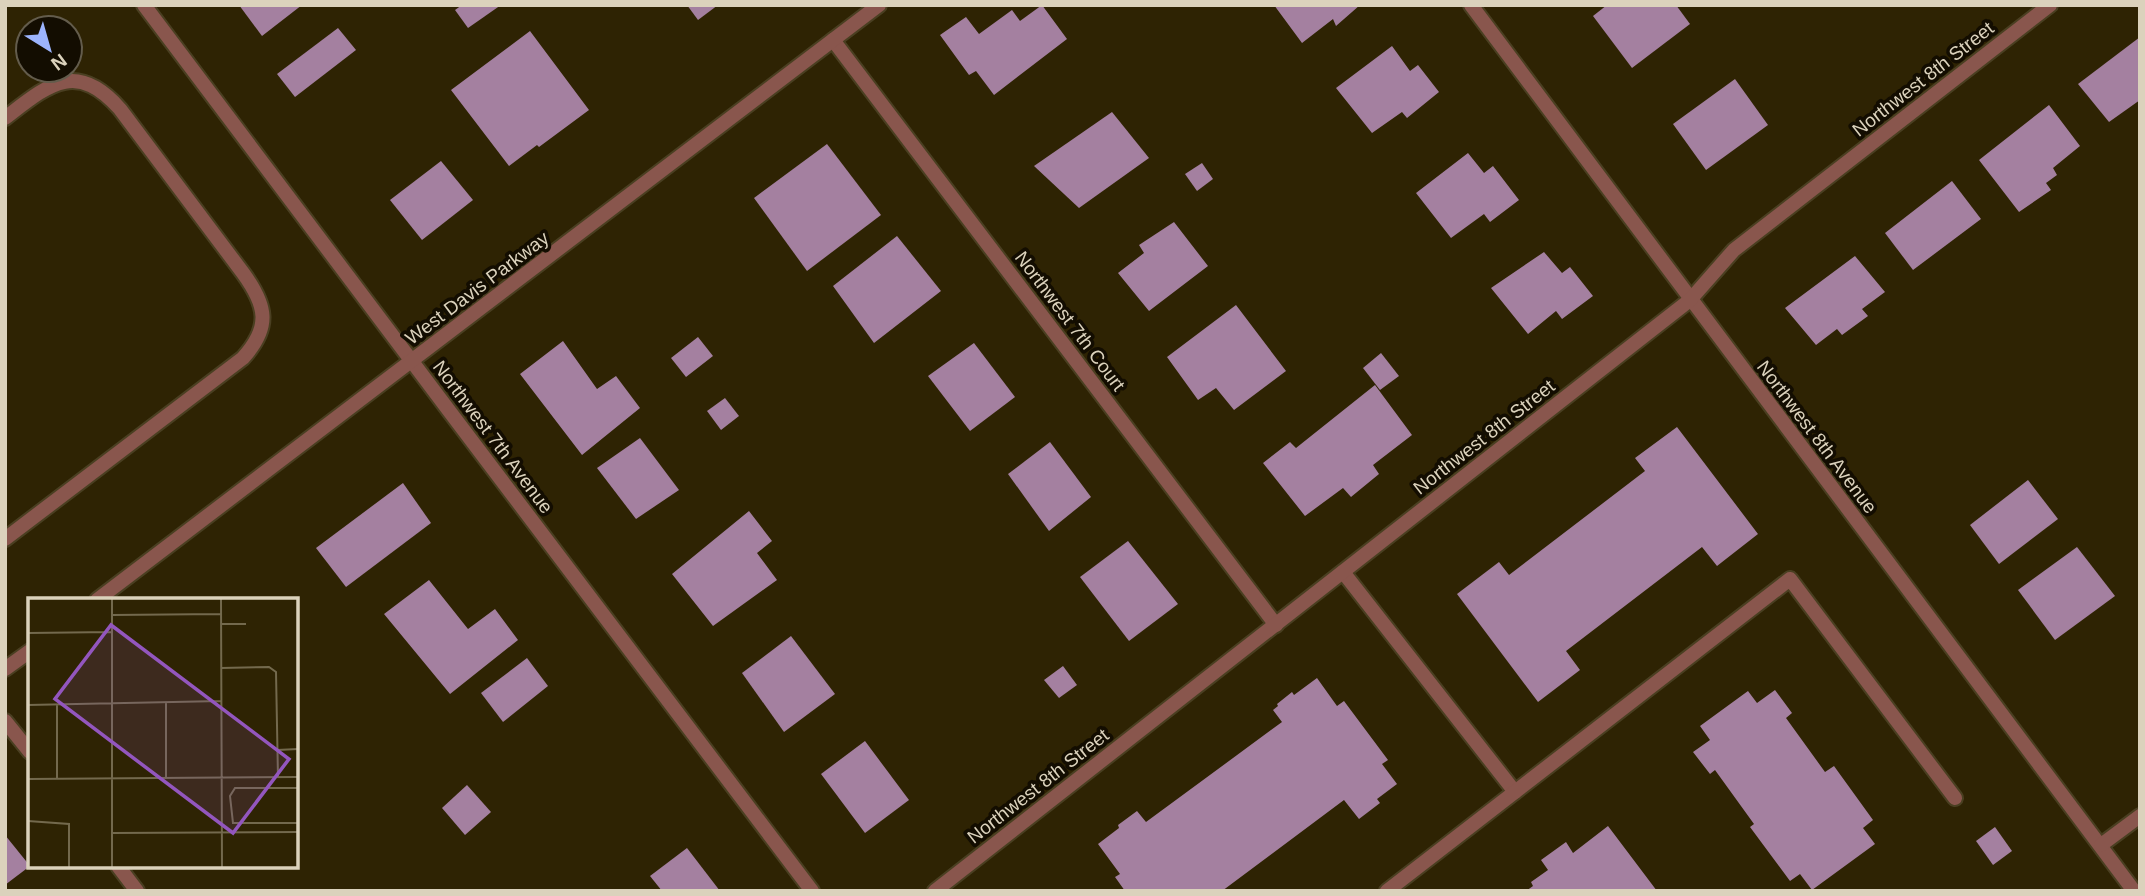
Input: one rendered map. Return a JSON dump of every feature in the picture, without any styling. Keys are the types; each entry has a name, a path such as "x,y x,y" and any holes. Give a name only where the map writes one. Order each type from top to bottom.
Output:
{"street":[{"name":"Northwest 7th Avenue","path":"145,5 812,891"},
{"name":"West Davis Parkway","path":"100,598 879,5"},
{"name":"Northwest 8th Avenue","path":"1471,5 2134,891"},
{"name":"Northwest 8th Street","path":"935,891 1690,300 1734,250 2050,5"},
{"name":"Northwest 7th Court","path":"834,40 1276,625"},
{"path":"5,118 47,87 61,82 73,82 101,90 120,109 243,273 257,294 262,321 260,334 243,358 5,539"},
{"path":"1343,572 1515,792"},
{"path":"1387,891 1790,579 1955,798"},
{"path":"5,669 28,652"},
{"path":"5,722 28,750"},
{"path":"2101,845 2140,816"},
{"path":"120,868 137,891"}],"building":[{"path":"239,5 302,5 262,36"},
{"path":"462,5 501,5 468,28 455,10"},
{"path":"687,5 718,5 698,20"},
{"path":"1042,5 1067,39 994,95 976,71 969,75 940,35 966,17 979,34 1012,10 1020,21"},
{"path":"1274,5 1360,5 1336,26 1333,19 1302,43"},
{"path":"1607,5 1676,5 1690,24 1632,68 1593,16"},
{"path":"338,28 356,50 295,97 277,74"},
{"path":"530,31 589,110 509,166 451,90"},
{"path":"2140,37 2140,100 2109,122 2078,84"},
{"path":"1392,46 1410,71 1418,65 1439,92 1407,118 1402,112 1372,133 1336,88"},
{"path":"1735,79 1768,125 1706,170 1673,124"},
{"path":"2049,105 2080,146 2053,168 2057,175 2046,183 2051,190 2019,212 1979,160"},
{"path":"1112,112 1149,158 1079,208 1034,166"},
{"path":"827,144 881,215 807,271 754,198"},
{"path":"1468,153 1484,173 1493,166 1519,200 1490,222 1484,214 1451,238 1416,193"},
{"path":"441,161 473,200 422,240 390,200"},
{"path":"1202,163 1213,179 1197,191 1185,174"},
{"path":"1952,181 1981,219 1913,270 1885,233"},
{"path":"1174,222 1208,266 1149,311 1118,273 1144,253 1139,245"},
{"path":"897,236 941,291 874,343 833,286"},
{"path":"1544,252 1562,273 1570,267 1593,296 1562,319 1556,311 1528,334 1491,288"},
{"path":"1855,256 1885,292 1862,309 1868,316 1842,335 1837,329 1816,345 1785,308"},
{"path":"1236,305 1286,371 1234,410 1216,388 1198,400 1167,357"},
{"path":"698,337 713,356 686,377 671,358"},
{"path":"563,341 597,389 616,376 640,408 582,455 520,374"},
{"path":"974,343 1015,397 970,431 928,376"},
{"path":"1381,353 1399,376 1380,390 1363,368"},
{"path":"1375,385 1412,435 1373,465 1379,474 1351,497 1343,488 1305,516 1263,463 1290,442 1296,448"},
{"path":"725,398 739,416 721,430 707,411"},
{"path":"1677,427 1758,534 1717,566 1702,547 1566,651 1580,670 1538,702 1457,594 1499,562 1509,575 1645,471 1635,458"},
{"path":"640,438 679,490 636,519 597,468"},
{"path":"1050,442 1091,497 1049,531 1008,474"},
{"path":"2028,480 2058,519 1999,564 1970,525"},
{"path":"403,483 431,523 346,587 316,548"},
{"path":"749,511 772,541 757,553 777,580 713,626 672,574"},
{"path":"1128,541 1178,604 1129,641 1080,577"},
{"path":"2077,547 2115,596 2055,640 2018,590"},
{"path":"429,580 468,629 495,609 518,640 450,694 384,614"},
{"path":"791,636 835,694 784,732 742,673"},
{"path":"527,658 548,686 503,722 481,693"},
{"path":"1063,666 1077,685 1059,698 1044,680"},
{"path":"1317,678 1337,706 1344,701 1388,760 1382,764 1397,784 1377,799 1380,803 1359,819 1344,800 1222,891 1125,891 1115,877 1120,874 1098,844 1137,811 1146,822 1282,722 1273,710 1277,704"},
{"path":"1775,690 1792,713 1786,718 1825,772 1834,766 1873,820 1863,828 1875,844 1812,890 1800,874 1790,881 1750,827 1754,824 1715,770 1710,774 1693,752 1710,740 1700,726 1748,691 1757,703"},
{"path":"865,741 909,800 865,833 821,774"},
{"path":"467,785 491,812 465,835 442,808"},
{"path":"1608,826 1657,891 1526,891 1533,886 1531,882 1548,870 1541,860 1566,842 1573,853"},
{"path":"1995,827 2012,851 1993,865 1976,841"},
{"path":"5,835 28,864 28,868 5,885"},
{"path":"687,848 720,891 662,891 650,876"}]}
